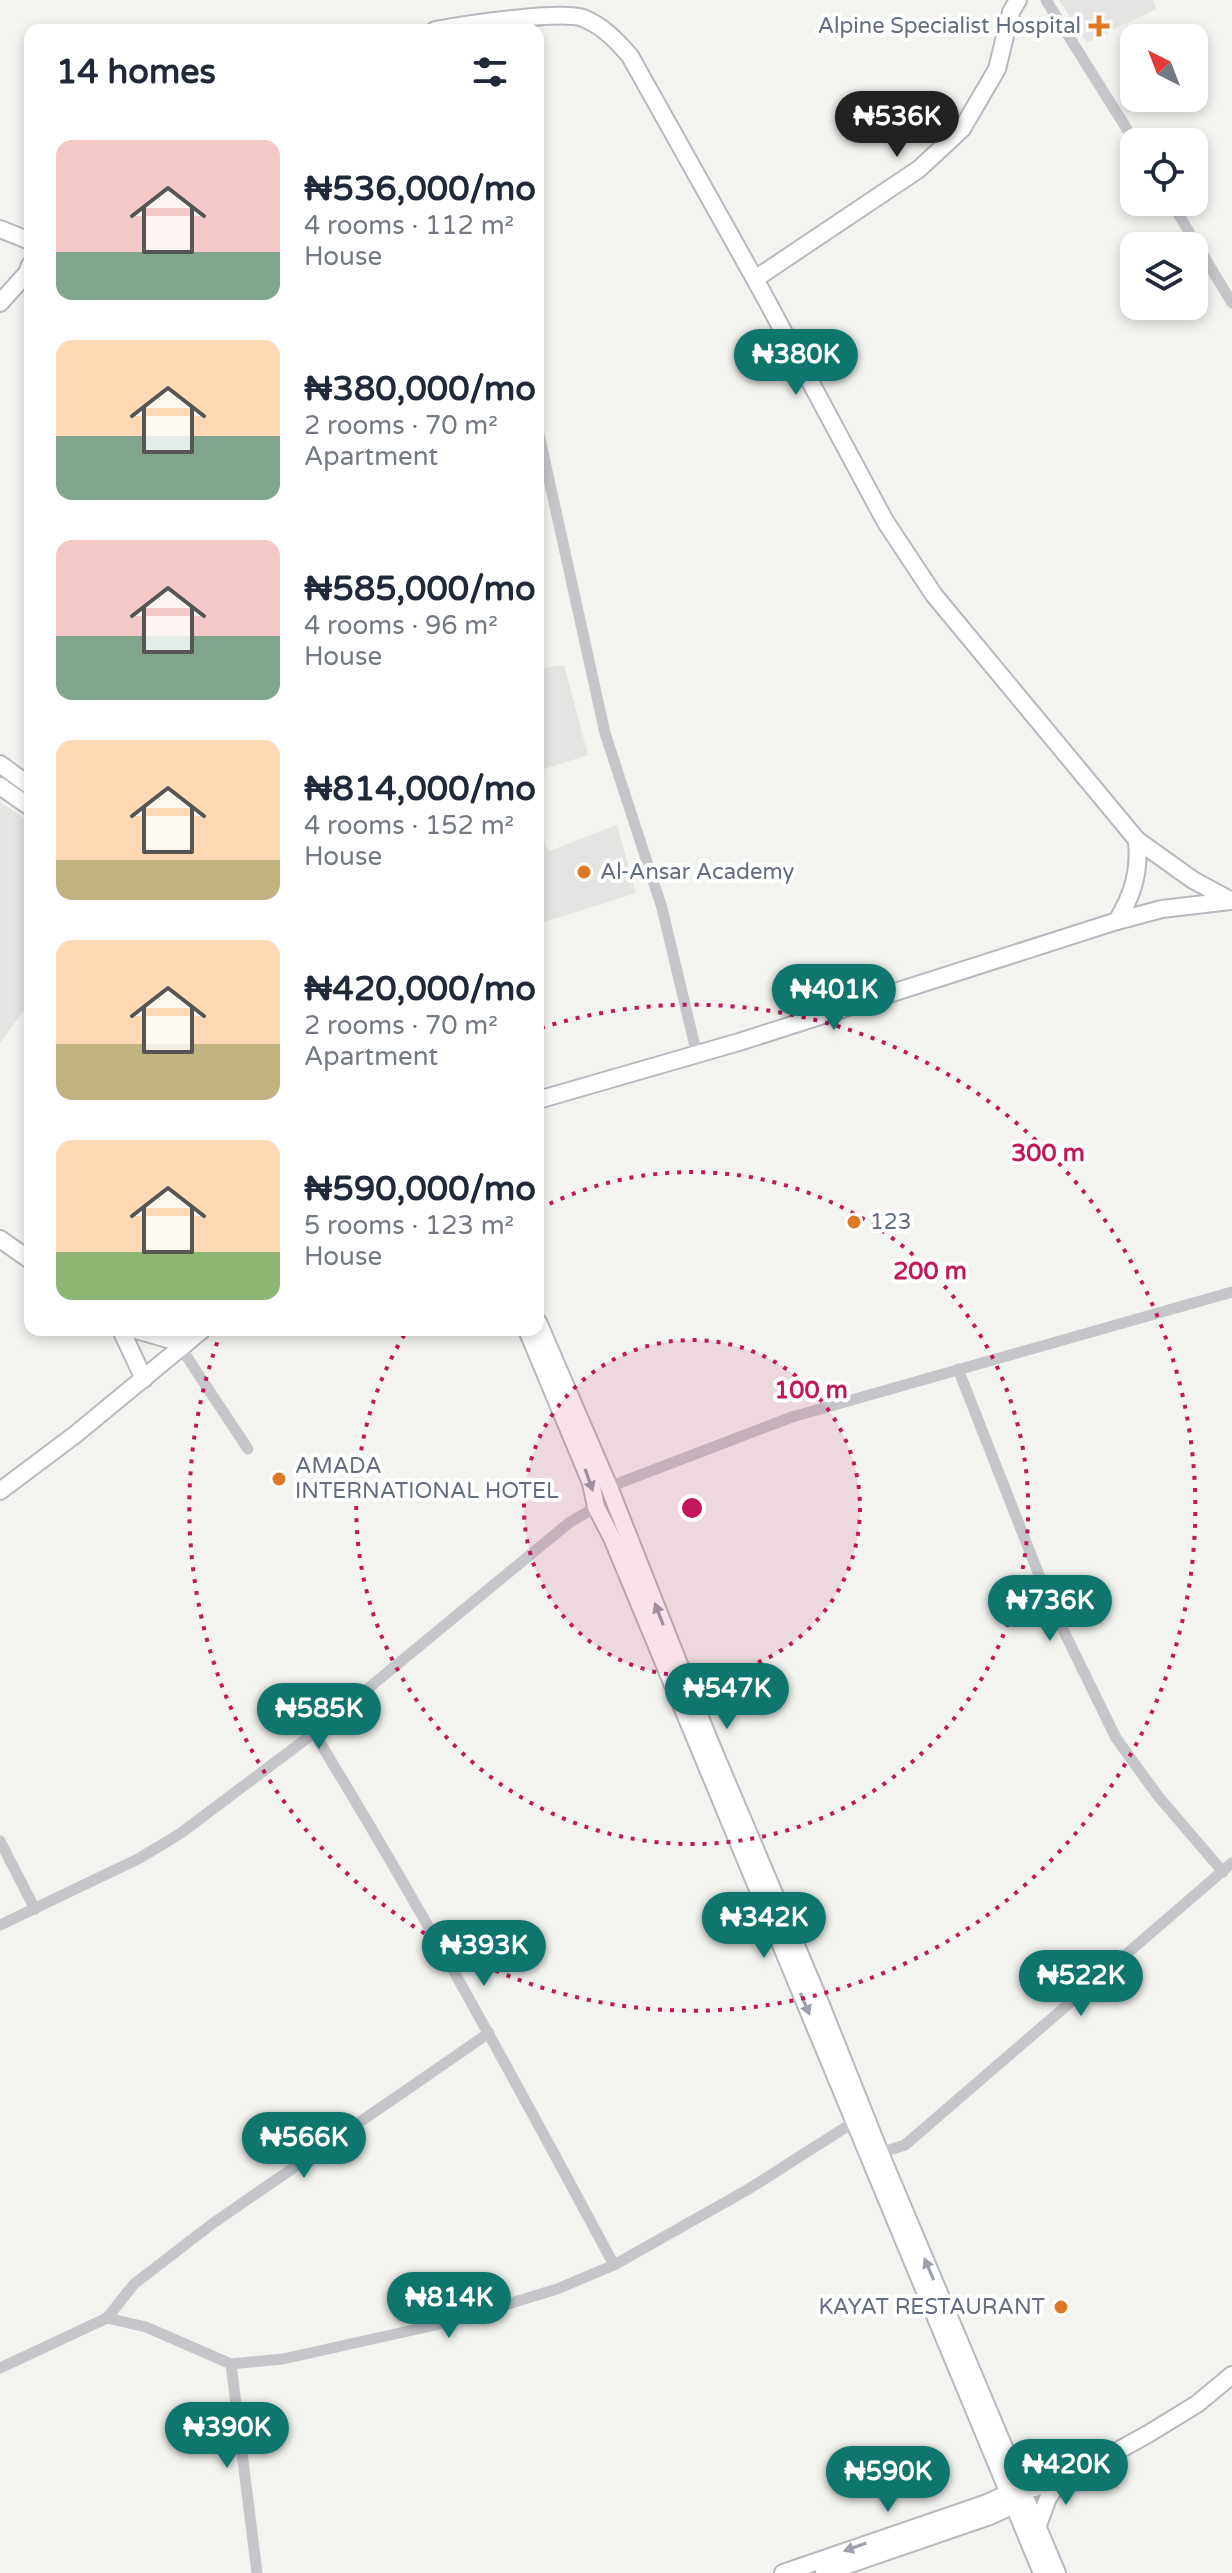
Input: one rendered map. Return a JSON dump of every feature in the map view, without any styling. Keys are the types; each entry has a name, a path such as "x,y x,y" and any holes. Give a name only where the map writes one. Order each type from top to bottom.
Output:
{"street":[{"path":"1049,0 1126,128"},
{"path":"755,279 919,169 962,129 997,69 1013,4"},
{"path":"484,24 541,17 580,17 607,31 630,56 885,521 912,564 946,611 1137,840 1193,880 1231,901"},
{"path":"1179,216 1232,303"},
{"path":"0,229 24,239"},
{"path":"0,303 24,276"},
{"path":"544,457 605,733 662,908 697,1055"},
{"path":"0,764 24,779"},
{"path":"0,787 24,803"},
{"path":"1117,921 1132,895 1139,864 1137,840"},
{"path":"544,1098 697,1055 1117,921 1162,909 1231,901"},
{"path":"0,1239 24,1256"},
{"path":"609,1487 792,1417 1232,1292"},
{"path":"124,1336 144,1379"},
{"path":"154,1336 183,1346 248,1449"},
{"path":"0,1491 195,1336"},
{"path":"530,1336 591,1483 596,1507 612,1538 854,2122 1057,2573"},
{"path":"544,1336 609,1487 709,1740 817,1995 1020,2495 1042,2573"},
{"path":"880,2153 905,2145 1227,1867 1158,1796 1116,1738 1050,1603 958,1369"},
{"path":"0,1925 140,1858 181,1833 314,1733 570,1522 596,1507"},
{"path":"314,1733 374,1831 489,2033 614,2265"},
{"path":"0,1841 35,1909"},
{"path":"0,2368 107,2318 134,2284 235,2208 489,2033"},
{"path":"107,2318 146,2327 231,2364 283,2359 449,2322 557,2289 614,2265 747,2190 854,2122"},
{"path":"231,2364 257,2573"},
{"path":"783,2573 1020,2495 1112,2454 1148,2434 1197,2404 1232,2375"},
{"path":"1038,2525 1048,2498 1066,2473"},
{"path":"824,2573 990,2516 1020,2495"}],"shaded area":[{"name":"Alpine Specialist Hospital","path":"1059,0 1153,0 1156,9 1120,24 1087,43"},
{"path":"564,665 588,755 544,769 544,668"},
{"path":"0,802 24,818 24,1010 0,1043"},
{"name":"Al-Ansar Academy","path":"617,825 636,893 544,922 544,841 549,851"}],"place":[{"name":"Alpine Specialist Hospital","path":"1099,26"},
{"name":"Al-Ansar Academy","path":"584,872"},
{"name":"123","path":"854,1222"},
{"name":"AMADA INTERNATIONAL HOTEL","path":"279,1479"},
{"name":"KAYAT RESTAURANT","path":"1061,2307"}]}
